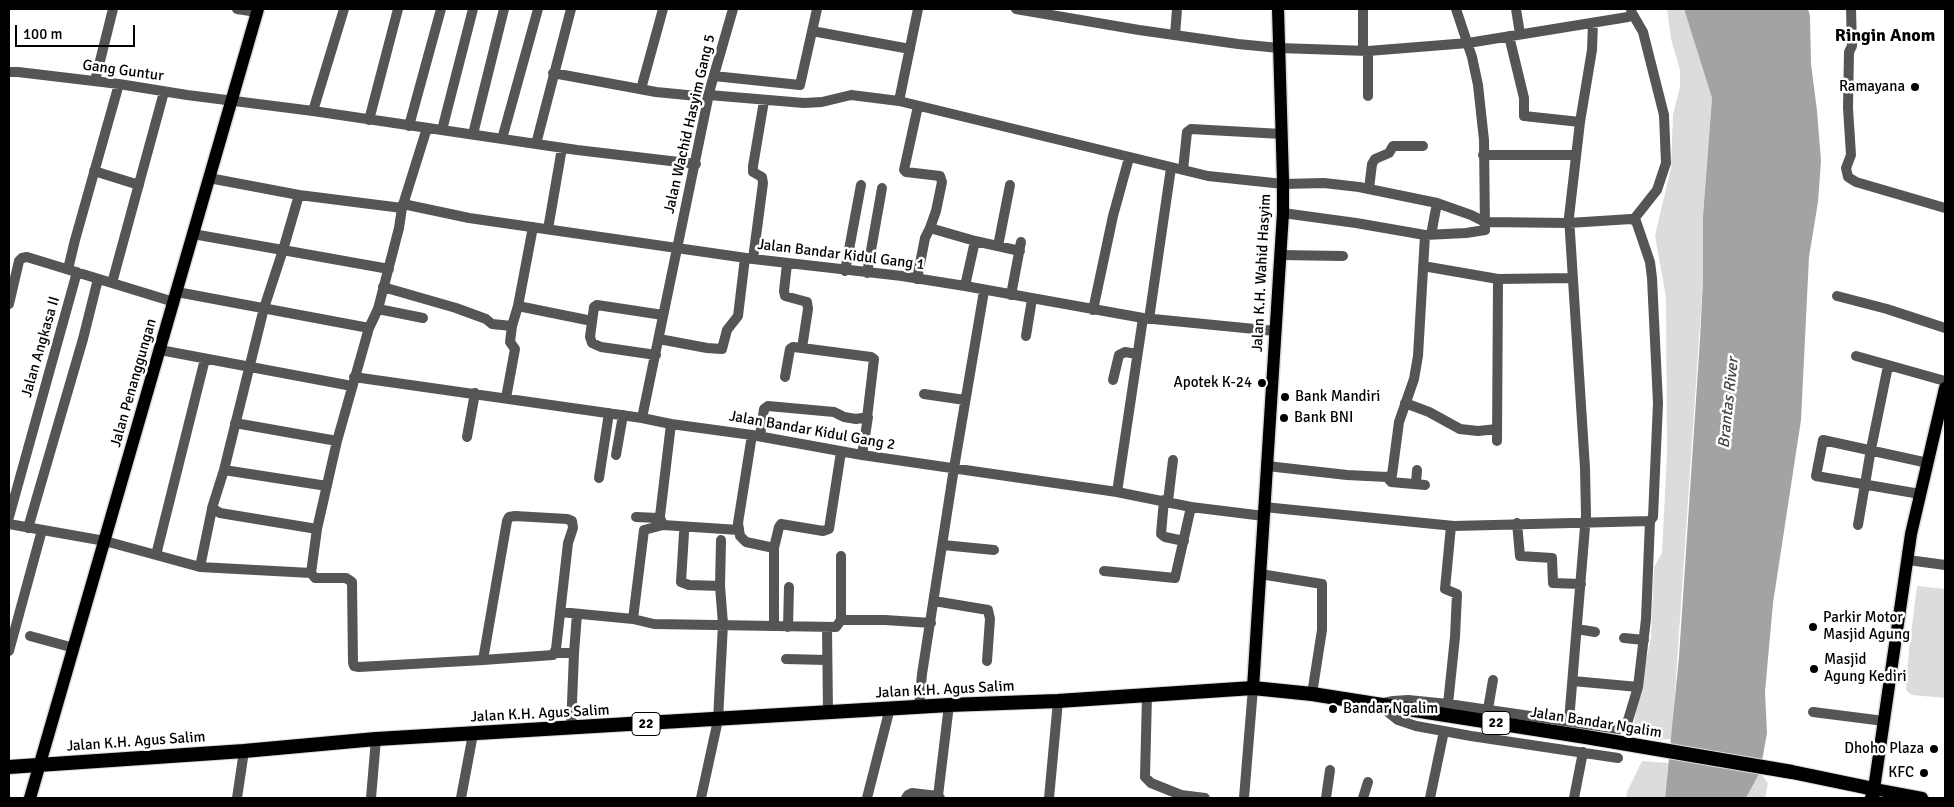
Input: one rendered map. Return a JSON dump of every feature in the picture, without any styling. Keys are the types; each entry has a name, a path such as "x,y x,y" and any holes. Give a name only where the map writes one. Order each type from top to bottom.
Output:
{"highway":[{"name":"Jalan Bandar Ngalim","path":"1253,688 1379,704 1792,772 1873,794"},
{"name":"Jalan K.H. Agus Salim","path":"40,765 244,751 376,739 718,720 890,708 919,708 949,704 1147,696 1253,688"},
{"name":"22","path":"9,767 40,765"}],"main road":[{"name":"Jalan K.H. Wahid Hasyim","path":"1253,688 1282,214 1283,184 1278,9"},
{"name":"Jalan Penanggungan","path":"30,798 258,10"},
{"path":"1922,798 1873,794 1908,560 1920,494 1941,421 1945,388"}],"street":[{"path":"95,81 113,9"},
{"path":"237,9 258,10"},
{"path":"313,111 344,9"},
{"path":"369,120 398,9"},
{"path":"409,126 441,9"},
{"path":"442,130 473,9"},
{"path":"473,134 504,9"},
{"path":"502,139 538,9"},
{"path":"536,144 571,9"},
{"path":"641,88 663,9"},
{"name":"Jalan Wachid Hasyim Gang 5","path":"642,418 709,95 733,9"},
{"path":"714,76 800,85 817,9"},
{"path":"899,101 918,9"},
{"path":"553,73 690,96 709,95 764,100 822,102 851,94 899,101 1171,168 1230,180 1283,184 1324,183 1369,189 1437,203 1486,222 1569,223 1634,219 1658,190 1666,163 1664,115 1643,32 1632,11 1628,17 1468,43 1365,51 1279,48 1176,35 1016,9"},
{"path":"1176,35 1177,9"},
{"path":"1363,9 1368,96"},
{"path":"1282,214 1356,223 1428,235 1466,234 1485,229 1484,140 1478,85 1468,43 1456,9"},
{"path":"1516,9 1520,34"},
{"path":"1851,9 1852,46 1849,52 1851,155 1846,168 1849,178 1945,208"},
{"path":"1569,721 1581,584 1586,468 1569,223 1580,122 1588,80 1593,23"},
{"path":"812,31 910,49"},
{"path":"1509,36 1524,98 1524,116 1580,122"},
{"name":"Gang Guntur","path":"9,72 118,84 562,148 696,164"},
{"name":"Jalan Angkasa II","path":"9,517 73,271 94,171 118,84"},
{"path":"112,283 164,92"},
{"path":"659,340 722,349 728,330 738,316 763,183 762,177 753,172 753,166 764,100"},
{"path":"917,279 925,238 930,228 940,189 941,177 906,172 904,170 918,106"},
{"path":"428,128 403,206 378,309 369,328 337,441 317,529 311,573 315,578 346,578 352,582 352,663 354,666 483,660 574,653"},
{"path":"1184,170 1187,132 1191,129 1282,134"},
{"path":"1369,189 1372,164 1375,159 1390,152 1393,146 1424,146"},
{"path":"548,229 562,148"},
{"path":"1483,155 1576,155"},
{"path":"1093,310 1113,216 1129,158"},
{"path":"1117,492 1137,354 1146,319 1171,168"},
{"path":"94,171 139,185"},
{"name":"Jalan Bandar Kidul Gang 1","path":"209,178 299,195 403,206 469,218 679,247 749,259 965,286 984,291 1146,319 1275,331"},
{"path":"845,271 861,185"},
{"path":"998,246 1010,185"},
{"path":"868,273 882,188"},
{"path":"200,567 212,509 224,470 264,308 284,250 299,195"},
{"path":"1267,466 1348,475 1387,477 1392,475 1399,422 1414,379 1418,356 1423,266 1428,235 1437,203"},
{"path":"1379,704 1393,700 1408,700 1620,729 1628,725 1638,687 1646,619 1658,403 1652,278 1644,241 1638,223 1634,219"},
{"path":"506,398 515,350 510,342 512,326 518,306 533,227"},
{"path":"930,228 998,246 1021,246 1011,295"},
{"path":"193,234 389,269"},
{"path":"965,286 975,241"},
{"path":"1280,254 1343,256"},
{"path":"9,304 20,259 27,257 112,283 175,297 264,308 369,328"},
{"path":"787,264 785,296 807,302 808,309 802,348"},
{"path":"1423,266 1498,279 1573,278"},
{"path":"28,528 98,279"},
{"path":"1497,441 1498,279"},
{"path":"383,287 456,308 486,319 492,324 512,326"},
{"path":"919,708 922,674 954,468 984,291"},
{"path":"1837,296 1887,309 1945,328"},
{"path":"1026,336 1032,299"},
{"path":"656,355 601,347 592,343 590,337 594,307 597,305 664,315"},
{"path":"518,306 592,322"},
{"path":"378,309 423,318"},
{"path":"785,377 790,349 793,347 871,357 874,360 862,456"},
{"name":"Jalan Bandar Kidul Gang 2","path":"160,350 249,367 353,382 475,393 623,415 756,436 862,456 1117,492 1191,507 1451,526 1650,521"},
{"path":"1113,380 1119,355 1125,352 1137,354"},
{"path":"1856,356 1945,381"},
{"path":"156,555 205,359"},
{"path":"1858,525 1870,449 1888,366"},
{"path":"467,437 475,393"},
{"path":"924,394 965,400"},
{"path":"1405,403 1429,412 1460,429 1478,431 1497,429"},
{"path":"774,548 746,542 740,536 738,523 741,498 764,409 768,406 834,412 844,417 856,419 867,418"},
{"path":"599,478 609,413"},
{"path":"616,454 623,415"},
{"path":"235,423 337,441"},
{"path":"661,521 672,424"},
{"path":"1920,494 1816,475 1824,440 1928,462"},
{"path":"774,626 774,548 779,527 781,524 823,531 829,529 841,452"},
{"path":"1173,460 1161,534 1165,537 1184,541"},
{"path":"224,470 326,486"},
{"path":"1387,477 1391,482 1420,484 1417,470"},
{"path":"1104,571 1173,579 1176,576 1191,507"},
{"path":"212,509 220,513 317,529"},
{"path":"483,660 503,539 509,517 567,519 572,521 573,528 568,543 555,653"},
{"path":"636,517 658,518 661,521 739,530"},
{"path":"633,619 644,530 661,521"},
{"path":"1517,523 1520,556 1552,558 1553,582 1581,584"},
{"path":"9,524 105,541 200,567 311,573"},
{"path":"1448,704 1455,637 1457,594 1445,589 1451,526"},
{"path":"9,651 42,530"},
{"path":"684,533 681,582 720,586"},
{"path":"701,798 718,720 723,624 720,586 721,540"},
{"path":"942,545 994,550"},
{"path":"560,612 633,619 654,624 836,627 841,620 841,556"},
{"path":"1908,560 1945,565"},
{"path":"1260,574 1322,584 1322,630 1312,694"},
{"path":"788,627 789,587"},
{"path":"934,602 988,610 990,619 987,661"},
{"path":"571,728 577,614"},
{"path":"841,620 931,623"},
{"path":"827,627 828,712"},
{"path":"1577,629 1595,632"},
{"path":"30,636 74,648"},
{"path":"1624,638 1644,640"},
{"path":"786,659 827,660"},
{"path":"1488,710 1493,680"},
{"path":"1573,681 1638,687"},
{"path":"1244,798 1253,688"},
{"path":"1147,696 1145,777 1151,783 1182,795 1205,798"},
{"path":"1049,798 1058,701"},
{"path":"906,798 912,794 939,797 949,704"},
{"path":"1379,704 1404,723 1618,758"},
{"path":"867,798 890,708"},
{"path":"1813,712 1884,721"},
{"path":"1430,798 1444,731"},
{"path":"461,798 473,734"},
{"path":"371,798 376,739"},
{"path":"237,798 244,751"},
{"path":"1574,798 1583,752"},
{"path":"1326,798 1330,770"},
{"path":"1363,798 1368,782"}],"shaded area":[{"path":"1667,9 1684,9 1712,98 1703,216 1703,280 1673,722 1671,739 1657,740 1632,732 1651,637 1654,567 1662,553 1667,453 1666,298 1655,235 1671,168 1673,114 1680,87 1680,70 1671,39"},
{"path":"1917,586 1945,589 1945,698 1912,695 1906,690"},
{"path":"1642,761 1668,763 1665,798 1626,798"},
{"path":"1760,772 1768,783 1765,798 1746,798"}],"water":[{"name":"Brantas River","path":"1684,9 1808,9 1810,16 1811,64 1821,161 1818,202 1809,257 1801,420 1773,603 1765,692 1767,733 1760,772 1746,798 1665,798 1679,657 1700,339 1703,280 1703,216 1712,98"}],"place":[{"name":"Ramayana","path":"1915,87"},
{"name":"Apotek K-24","path":"1262,383"},
{"name":"Bank Mandiri","path":"1285,397"},
{"name":"Bank BNI","path":"1284,418"},
{"name":"Parkir Motor Masjid Agung","path":"1813,627"},
{"name":"Masjid Agung Kediri","path":"1814,669"},
{"name":"Bandar Ngalim","path":"1333,709"},
{"name":"Dhoho Plaza","path":"1934,749"},
{"name":"KFC","path":"1924,773"}],"district":[{"name":"Ringin Anom","path":"1885,36"}]}
